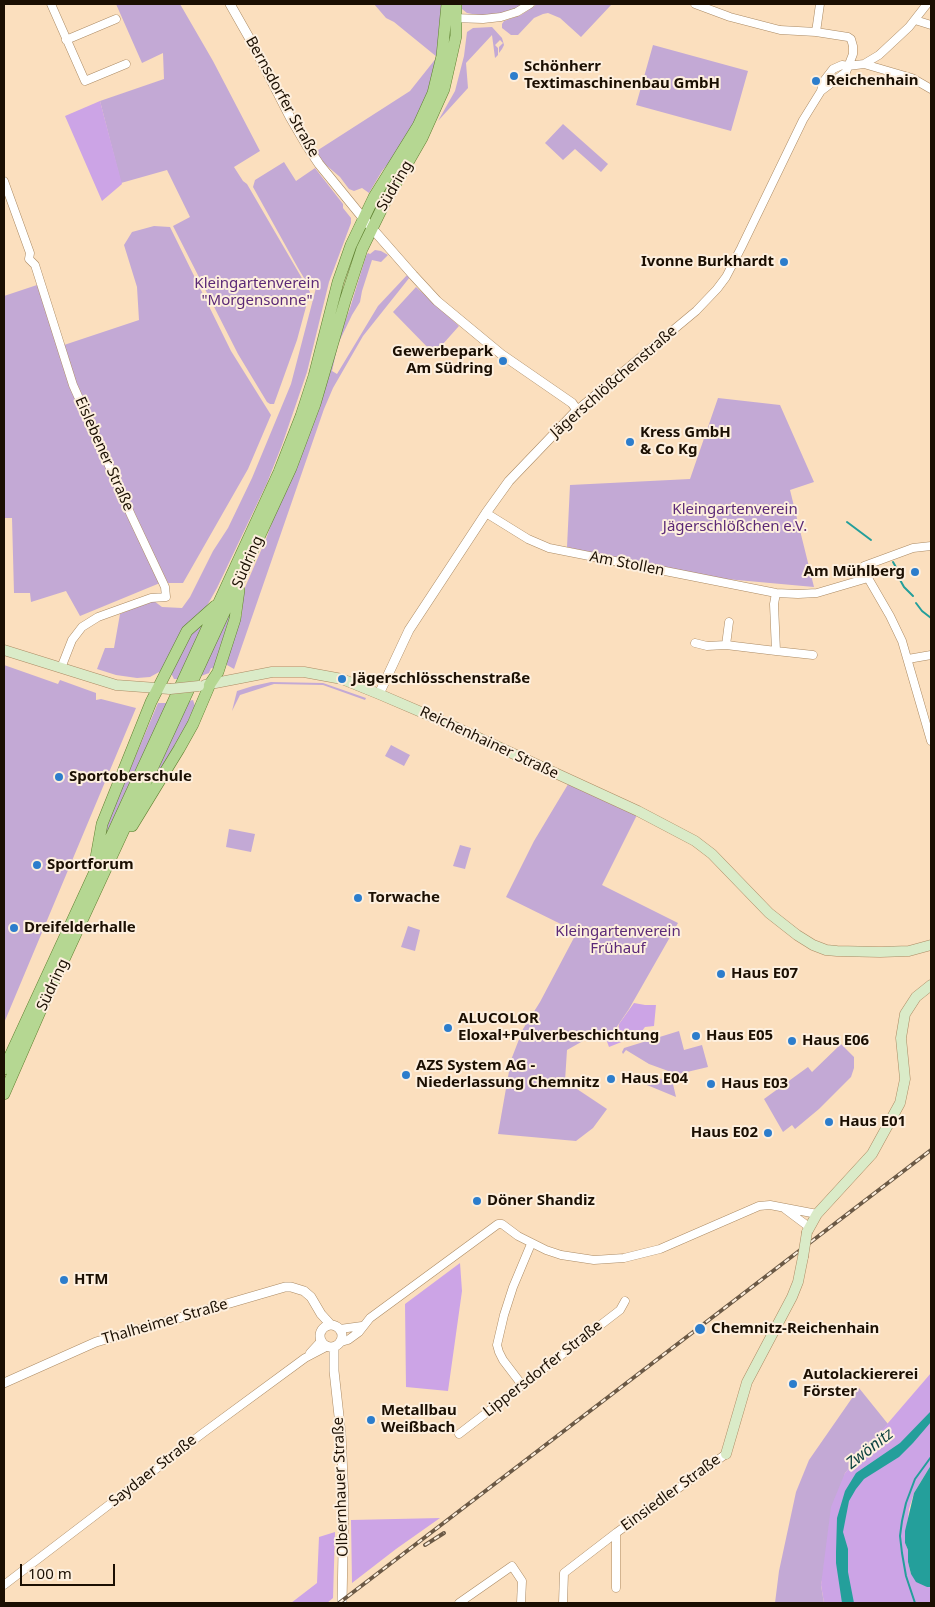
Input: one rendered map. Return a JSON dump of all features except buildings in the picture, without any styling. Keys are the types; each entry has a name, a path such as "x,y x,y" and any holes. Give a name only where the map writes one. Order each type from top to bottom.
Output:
{"main road":[{"name":"Südring","path":"4,1069 279,472 293,439 314,376 342,268 363,218 383,182 413,136 429,103 441,64 450,13 456,4"},
{"name":"Südring","path":"4,1094 42,1007 284,484 306,429 356,266 372,228 419,144 437,107 449,71 456,36 450,13"},
{"path":"114,852 138,818 193,724 204,685 218,672 235,620 241,577"},
{"path":"92,877 102,824 151,702 187,631 221,600"},
{"name":"Reichenhainer Straße","path":"4,650 116,685 170,690 267,672 304,672 332,676 379,694 630,808 695,840 712,854 780,922 813,945 826,950 880,952 909,951 931,945"},
{"path":"726,1454 747,1382 798,1282 808,1229 817,1214 872,1154 900,1103 905,1079 901,1038 905,1014 916,997 931,985"}],"street":[{"path":"51,4 85,81 126,64"},
{"name":"Bernsdorfer Straße","path":"230,4 307,146 319,164 363,218 437,301 501,354 572,403 577,410"},
{"path":"450,13 502,17 517,12 530,4"},
{"path":"696,4 730,17 780,30 844,35 853,42 853,54 848,66"},
{"path":"816,32 820,4"},
{"name":"Jägerschlößchenstraße","path":"379,694 409,630 486,512 509,481 577,410 696,310 726,277 803,120 821,91 823,82 833,69 842,65 864,64 879,55 915,20 927,4"},
{"path":"66,40 116,19"},
{"path":"915,20 931,25"},
{"path":"864,64 912,78 931,88"},
{"name":"Eislebener Straße","path":"4,181 30,253 29,259 35,265 40,279 73,386 165,587 166,597 151,598 98,617 82,627 72,640 61,668"},
{"name":"Am Stollen","path":"486,512 528,538 549,548 776,593 817,593 868,578 890,616 908,659"},
{"path":"864,566 913,548 931,546"},
{"path":"776,593 774,604 776,651"},
{"path":"726,645 729,622"},
{"path":"695,643 707,646 726,645 813,655"},
{"path":"931,655 908,659 931,741"},
{"path":"522,1384 503,1360 498,1352 497,1345 511,1294 531,1244 561,1255 585,1259 624,1258 660,1249 759,1206 770,1205 817,1214"},
{"path":"783,1208 808,1229"},
{"name":"Saydaer Straße","path":"4,1586 203,1433 305,1358 330,1345 348,1340 392,1302 498,1224 502,1224 531,1244"},
{"name":"Thalheimer Straße","path":"4,1383 96,1342 290,1286 304,1291 311,1297 328,1326 340,1330"},
{"name":"Lippersdorfer Straße","path":"459,1434 620,1310 625,1301"},
{"path":"328,1326 320,1334 330,1345 343,1336 340,1330"},
{"name":"Saydaer Straße","path":"340,1330 362,1326"},
{"name":"Olbernhauer Straße","path":"330,1345 341,1434 344,1500 342,1603"},
{"name":"Einsiedler Straße","path":"563,1603 564,1573 726,1454"},
{"name":"Einsiedler Straße","path":"616,1533 616,1588"},
{"path":"459,1603 512,1566 522,1581 522,1603"}],"green space":[{"name":"Kleingartenverein \"Morgensonne\"","path":"116,4 180,4 213,61 260,151 234,167 247,184 310,292 297,340 274,404 267,402 238,354 173,226 190,217 167,170 121,183 100,101 164,79 163,53 142,63"},
{"path":"374,4 442,4 442,27 436,71 420,115 400,149 382,171 369,193 362,188 354,191 349,189 315,152 410,91 437,57 394,22 386,18"},
{"path":"460,4 525,4 502,14 483,16 467,13"},
{"path":"537,4 612,4 581,37 560,18 548,13 534,18 518,35 511,35 502,28 504,21 521,15"},
{"path":"492,27 502,38 504,45 502,49 499,53 499,47 503,43 500,40 495,45 498,48 498,55 495,58 492,35 466,63 468,88 438,121 455,91 464,56 467,32 473,28"},
{"path":"653,45 748,71 731,131 636,105"},
{"path":"563,124 608,164 601,172 575,149 563,160 545,143"},
{"path":"284,162 296,181 315,168 343,204 343,208 351,218 351,223 329,282 307,372 282,445 267,483 217,588 161,671 150,677 137,678 116,675 97,669 105,648 114,648 120,614 154,601 162,607 182,608 190,597 213,551 228,528 252,478 291,384 316,288 310,288 253,187 255,180"},
{"path":"154,226 170,227 231,351 271,415 248,469 183,583 168,583 132,512 76,384 64,345 139,320 137,287 124,245 132,232"},
{"path":"375,250 388,255 381,262 372,260 360,302 338,344 332,371 337,374 378,306 408,274 410,277 363,336 333,388 324,409 234,669 227,665 226,660 242,614 243,592 266,539 350,308 366,256"},
{"path":"40,284 70,386 160,583 80,616 66,591 31,602 30,593 14,593 12,518 4,518 4,296"},
{"path":"416,287 459,326 434,354 393,312"},
{"name":"Kleingartenverein Jägerschlößchen e.V.","path":"718,398 780,405 814,482 790,490 814,587 693,576 567,547 570,485 690,479"},
{"path":"234,604 214,669 211,668 209,673 201,676 200,675"},
{"path":"206,617 181,679 174,679 171,673 188,635"},
{"name":"Sportforum","path":"4,665 58,684 60,680 96,693 96,700 101,699 136,708 4,1023"},
{"path":"271,682 323,683 366,698 365,700 323,685 274,684 240,695 232,711 237,691"},
{"path":"193,700 196,709 138,814 189,701"},
{"path":"158,703 169,703 102,850 101,838"},
{"path":"391,745 410,755 404,766 385,756"},
{"name":"Kleingartenverein Frühauf","path":"570,781 638,813 602,885 678,923 629,1009 612,1034 597,1033 567,1050 565,1081 607,1109 593,1128 576,1141 498,1134 511,1060 523,1029 540,1002 577,932 506,897 534,841"},
{"path":"229,829 255,834 251,852 226,847"},
{"path":"460,845 471,848 465,869 453,866"},
{"path":"408,926 420,930 415,951 401,947"},
{"path":"679,1031 684,1050 702,1045 708,1067 670,1076 671,1072 649,1064 626,1050 623,1054 622,1052 624,1048"},
{"path":"841,1044 854,1057 854,1068 851,1077 819,1109 795,1129 792,1125 783,1132 764,1099 808,1067 812,1072"},
{"path":"655,1077 671,1082 676,1097 647,1085 649,1079"},
{"path":"859,1388 888,1424 845,1473 821,1585 824,1603 775,1603 779,1571 796,1492 809,1460"}],"shaded area":[{"path":"100,101 122,184 102,201 65,116"},
{"path":"634,1003 656,1005 654,1026 645,1027 639,1035 609,1047 605,1036 618,1030 619,1024"},
{"path":"460,1263 462,1291 448,1391 406,1387 405,1304"},
{"path":"931,1373 931,1465 914,1493 909,1509 905,1543 908,1550 911,1574 927,1587 931,1587 931,1603 824,1603 821,1585 831,1507 845,1473"},
{"path":"440,1518 396,1549 352,1583 351,1520"},
{"path":"335,1532 333,1598 327,1603 291,1603 317,1583 319,1537"}],"water":[{"path":"931,1411 931,1422 913,1443 899,1457 864,1479 849,1501 843,1532 848,1549 848,1572 854,1603 842,1603 836,1552 837,1518 845,1491 856,1473 900,1443"},
{"path":"931,1465 931,1587 927,1587 916,1582 911,1574 908,1550 905,1543 905,1531 914,1493"}],"waterway":[{"path":"847,522 871,540"},
{"path":"893,562 904,587 913,596"},
{"path":"916,603 931,618"},
{"path":"915,1603 906,1576 900,1536 906,1503 915,1479 931,1457"}],"railway":[{"path":"339,1603 931,1150"},
{"path":"425,1545 444,1533"}],"place":[{"name":"Schönherr Textimaschinenbau GmbH","path":"514,76"},
{"name":"Reichenhain","path":"816,81"},
{"name":"Ivonne Burkhardt","path":"784,262"},
{"name":"Gewerbepark Am Südring","path":"503,361"},
{"name":"Kress GmbH & Co Kg","path":"630,442"},
{"name":"Am Mühlberg","path":"915,572"},
{"name":"Jägerschlösschenstraße","path":"342,679"},
{"name":"Sportoberschule","path":"59,777"},
{"name":"Sportforum","path":"37,865"},
{"name":"Torwache","path":"358,898"},
{"name":"Dreifelderhalle","path":"14,928"},
{"name":"Haus E07","path":"721,974"},
{"name":"ALUCOLOR Eloxal+Pulverbeschichtung","path":"448,1028"},
{"name":"Haus E05","path":"696,1036"},
{"name":"Haus E06","path":"792,1041"},
{"name":"AZS System AG - Niederlassung Chemnitz","path":"406,1075"},
{"name":"Haus E04","path":"611,1079"},
{"name":"Haus E03","path":"711,1084"},
{"name":"Haus E01","path":"829,1122"},
{"name":"Haus E02","path":"768,1133"},
{"name":"Döner Shandiz","path":"477,1201"},
{"name":"HTM","path":"64,1280"},
{"name":"Chemnitz-Reichenhain","path":"700,1329"},
{"name":"Autolackiererei Förster","path":"793,1384"},
{"name":"Metallbau Weißbach","path":"371,1420"}],"water label":[{"name":"Zwönitz","path":"870,1449"}]}
